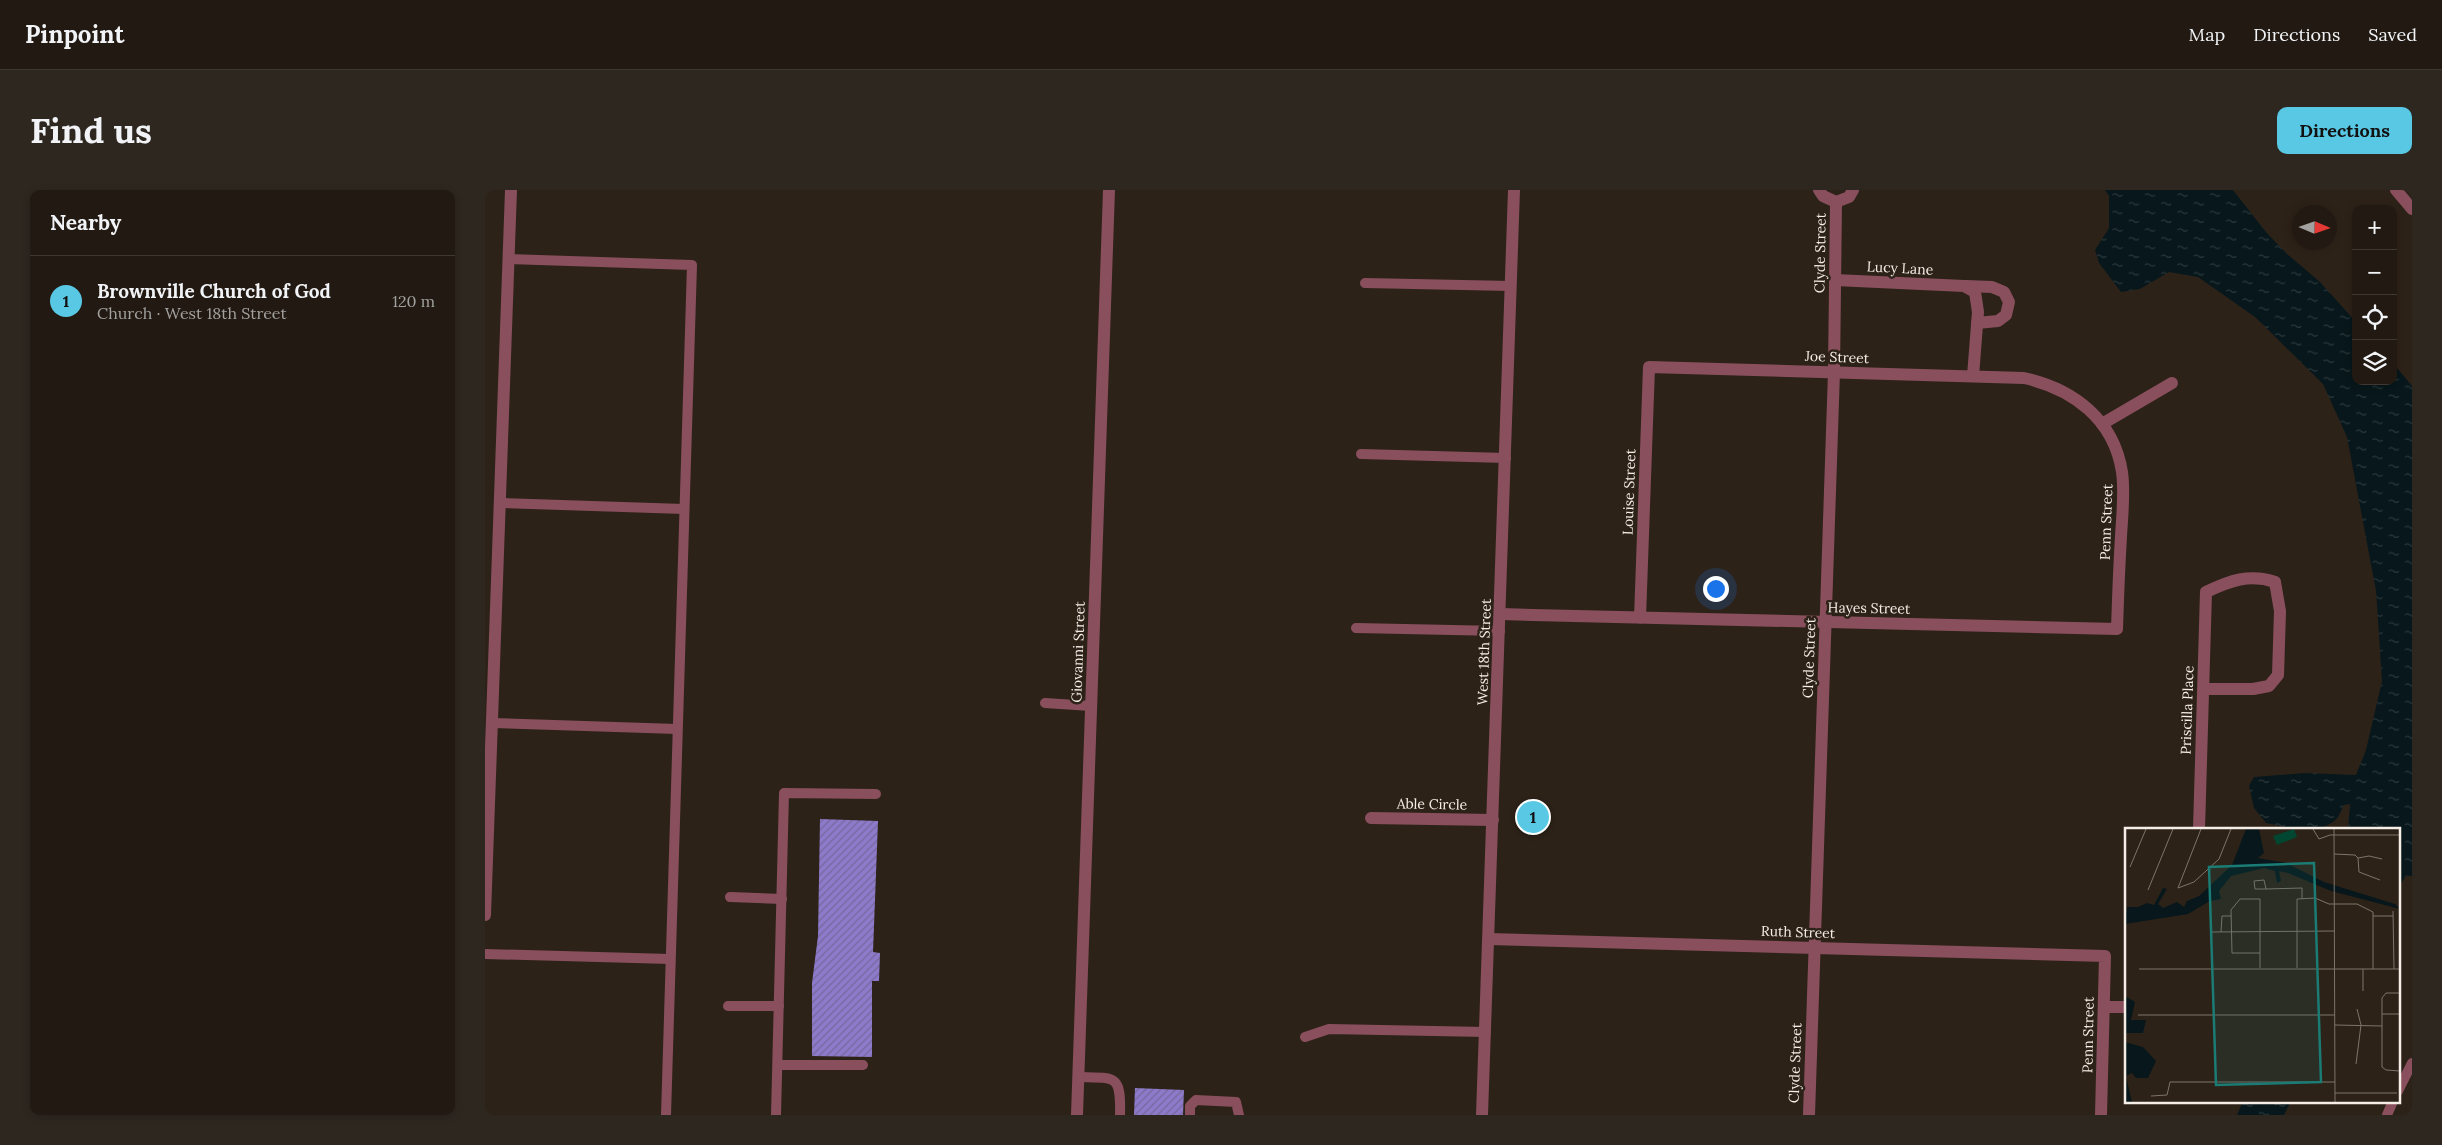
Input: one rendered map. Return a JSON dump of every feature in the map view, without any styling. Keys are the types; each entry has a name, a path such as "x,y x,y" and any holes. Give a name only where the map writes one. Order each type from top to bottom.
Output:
{"street":[{"path":"485,915 511,190"},
{"name":"Giovanni Street","path":"1077,1115 1109,190"},
{"name":"West 18th Street","path":"1482,1115 1501,614 1514,190"},
{"name":"Clyde Street","path":"1819,190 1823,196 1836,202 1849,197 1853,190"},
{"path":"2396,190 2412,209"},
{"name":"Clyde Street","path":"1809,1115 1813,948 1834,372 1836,202"},
{"name":"Lucy Lane","path":"1835,280 1992,287 2004,292 2009,302 2006,315 1998,321 1977,323"},
{"path":"1964,286 1975,292 1977,323 1973,376"},
{"name":"Joe Street","path":"1649,367 2025,378"},
{"name":"Louise Street","path":"1640,618 1649,367"},
{"name":"Penn Street","path":"2025,378 2047,383 2065,391 2091,410 2102,424 2118,455 2123,486 2117,629"},
{"path":"2102,424 2172,383"},
{"name":"Priscilla Place","path":"2199,828 2203,689 2206,592 2233,580 2262,577 2275,582 2280,611 2278,675 2269,686 2253,689 2203,689"},
{"name":"Hayes Street","path":"1501,614 2117,629"},
{"name":"Able Circle","path":"1371,818 1493,820"},
{"name":"Ruth Street","path":"1489,939 2105,956"},
{"name":"Penn Street","path":"2101,1115 2105,956"},
{"path":"2104,1007 2125,1007"}],"lane":[{"path":"508,259 691,265 666,1115"},
{"path":"1365,283 1511,286"},
{"path":"1361,454 1506,458"},
{"path":"500,503 684,509"},
{"path":"1356,628 1500,631"},
{"path":"1045,704 1091,706"},
{"path":"492,723 677,729"},
{"path":"776,1115 784,793 876,794"},
{"path":"730,897 782,899"},
{"path":"485,954 671,959"},
{"path":"728,1006 779,1006"},
{"path":"1305,1037 1329,1029 1486,1032"},
{"path":"2399,1089 2412,1063"},
{"path":"778,1065 863,1065"},
{"path":"1078,1076 1110,1078 1116,1082 1120,1091 1119,1115"},
{"path":"1190,1115 1190,1106 1196,1100 1236,1102 1239,1115"},
{"path":"2387,1115 2393,1102"}],"water":[{"path":"2105,190 2233,190 2266,232 2286,253 2320,282 2352,318 2352,385 2397,385 2397,368 2412,386 2412,876 2406,876 2399,886 2399,828 2348,828 2350,804 2344,805 2336,820 2318,828 2292,828 2266,823 2254,808 2249,786 2254,777 2305,773 2356,775 2366,750 2382,681 2376,591 2347,437 2323,384 2255,317 2198,277 2169,272 2140,289 2121,292 2099,263 2095,250 2109,228 2109,196"},
{"path":"2243,1102 2290,1102 2284,1115 2237,1115"}],"building":[{"path":"820,819 878,821 873,952 880,953 879,981 872,981 872,1057 812,1056 812,983 818,936"},
{"path":"1135,1088 1184,1090 1183,1115 1134,1115"}],"place":[{"name":"Brownville Church of God","path":"1533,817"}]}
